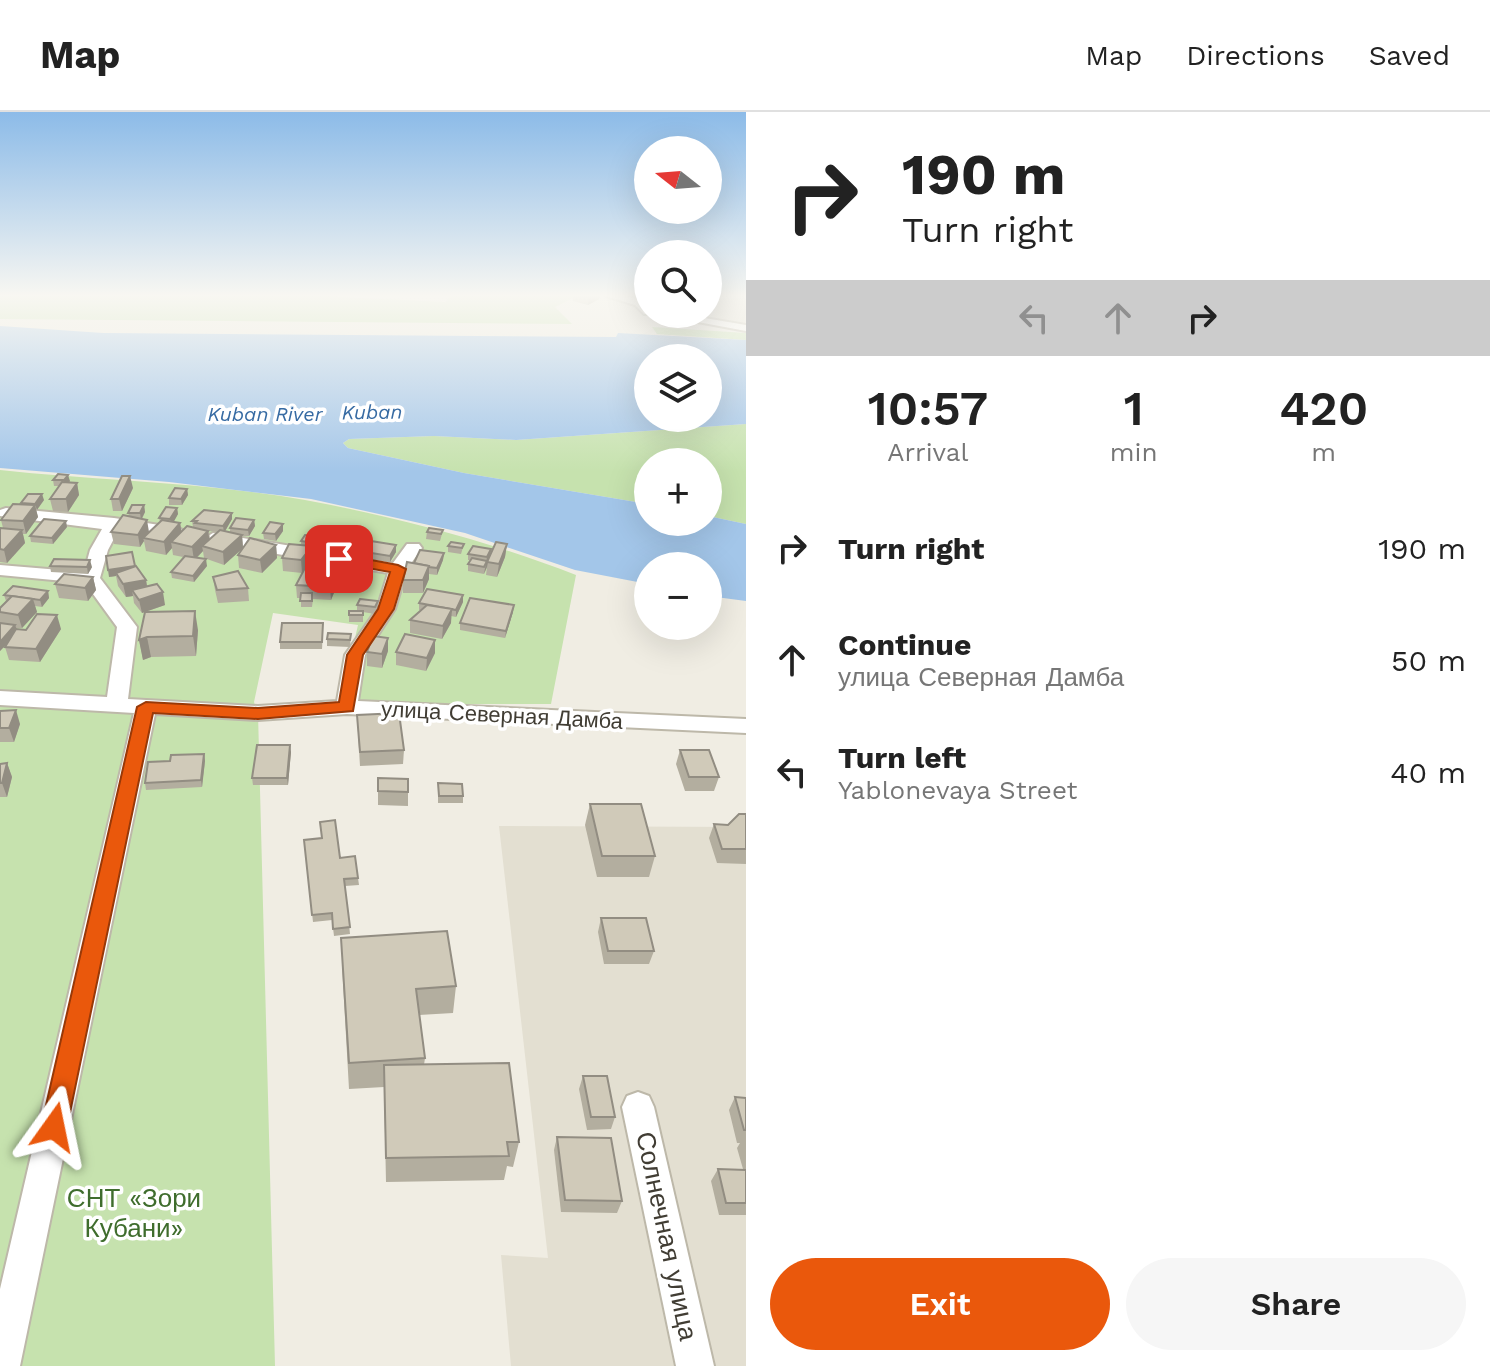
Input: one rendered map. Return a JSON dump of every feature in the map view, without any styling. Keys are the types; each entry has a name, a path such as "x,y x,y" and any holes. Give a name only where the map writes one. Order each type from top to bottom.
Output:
{"street":[{"path":"6,513 114,523 398,569"},
{"path":"91,578 99,550 114,523"},
{"path":"347,707 355,655 386,609 398,569 413,548"},
{"path":"0,587 8,571 91,578 127,627 132,706 1,1366"},
{"name":"улица Северная Дамба","path":"0,698 258,713 347,707 746,726"},
{"name":"Солнечная улица","path":"638,1107 695,1366"}],"shaded area":[{"path":"499,826 746,827 746,1366 511,1366 501,1255 548,1258"}],"green space":[{"path":"746,424 746,524 722,519 722,448 634,448 634,502 464,473 348,448 343,443 349,439 434,436 516,440 634,432 722,432 722,426"},
{"name":"СНТ «Зори Кубани»","path":"0,470 191,485 305,500 442,531 576,575 551,704 412,704 341,699 358,625 273,613 254,702 258,713 275,1366 0,1366"}],"water":[{"name":"Kuban River","path":"0,355 634,355 634,432 516,440 434,436 349,439 343,443 348,448 464,473 634,502 634,536 722,536 722,519 746,524 746,601 722,598 722,552 634,552 634,581 575,570 465,533 311,499 169,482 0,468"},
{"name":"Kuban River","path":"722,355 746,355 746,424 722,426"}],"building":[{"path":"58,474 68,475 64,480 53,480"},
{"path":"122,476 130,476 119,499 111,499"},
{"path":"62,482 77,483 66,499 50,499"},
{"path":"175,488 187,489 181,499 169,498"},
{"path":"28,494 42,494 35,504 21,503"},
{"path":"13,504 35,505 23,521 1,520"},
{"path":"132,505 144,505 140,513 128,513"},
{"path":"166,507 177,508 170,519 159,518"},
{"path":"204,510 232,513 223,526 192,521"},
{"path":"123,515 147,520 138,535 111,532"},
{"path":"236,518 254,520 248,530 230,528"},
{"path":"44,519 66,521 52,538 30,536"},
{"path":"162,520 180,523 164,542 143,538"},
{"path":"270,522 283,524 275,534 263,533"},
{"path":"187,526 208,531 192,547 171,542"},
{"path":"0,528 22,530 4,550 0,549"},
{"path":"429,528 443,530 441,534 427,532"},
{"path":"220,530 242,535 223,552 202,546"},
{"path":"305,535 324,539 321,544 301,541"},
{"path":"250,538 276,545 260,560 238,555"},
{"path":"339,540 358,543 354,550 335,547"},
{"path":"371,541 396,545 390,556 365,552"},
{"path":"451,542 464,544 462,548 448,546"},
{"path":"496,542 507,544 499,564 487,562"},
{"path":"289,544 312,546 301,560 282,558"},
{"path":"473,546 491,549 487,557 468,554"},
{"path":"420,550 444,553 437,568 414,563"},
{"path":"132,552 135,566 108,570 106,556"},
{"path":"185,556 206,559 193,576 171,572"},
{"path":"472,558 487,561 484,567 468,564"},
{"path":"54,559 90,560 87,567 50,566"},
{"path":"407,562 429,566 423,580 403,580"},
{"path":"136,566 146,580 123,584 116,573"},
{"path":"306,566 337,570 330,587 296,585"},
{"path":"238,571 248,588 217,590 213,577"},
{"path":"64,574 93,577 85,588 55,584"},
{"path":"157,584 163,592 139,600 132,590"},
{"path":"13,586 48,591 40,600 4,595"},
{"path":"427,589 463,595 456,610 419,603"},
{"path":"301,593 312,593 312,601 300,601"},
{"path":"12,596 33,599 18,615 0,612"},
{"path":"470,598 514,605 506,631 460,623"},
{"path":"360,599 378,601 375,607 357,605"},
{"path":"427,605 452,609 443,626 410,620"},
{"path":"195,611 193,636 147,637 139,640 145,612"},
{"path":"349,611 363,611 363,615 349,615"},
{"path":"37,614 57,615 36,649 5,647 16,629 26,630"},
{"path":"0,623 15,625 0,642"},
{"path":"282,623 323,623 322,642 280,642"},
{"path":"328,633 351,634 350,640 327,639"},
{"path":"405,634 435,640 427,658 396,652"},
{"path":"373,636 388,638 382,654 367,652"},
{"path":"16,710 9,728 0,728 0,711"},
{"path":"399,713 404,750 360,752 357,715"},
{"path":"257,745 290,745 287,778 252,778"},
{"path":"680,750 709,750 719,777 689,777"},
{"path":"204,754 201,780 145,783 148,762 170,761 171,755"},
{"path":"7,763 2,783 0,783 0,764"},
{"path":"378,778 408,779 408,792 378,791"},
{"path":"438,783 462,784 463,796 439,796"},
{"path":"590,804 641,804 655,856 602,856"},
{"path":"739,814 746,814 746,849 722,849 714,824 728,825"},
{"path":"335,820 340,858 355,856 358,878 344,879 350,927 333,929 332,913 312,915 304,840 322,838 320,822"},
{"path":"601,918 646,918 654,951 608,951"},
{"path":"447,931 456,986 416,989 425,1058 349,1063 341,938"},
{"path":"509,1063 519,1142 507,1142 509,1156 386,1158 384,1065"},
{"path":"583,1076 607,1076 615,1117 591,1117"},
{"path":"735,1097 746,1098 746,1130 744,1130"},
{"path":"557,1137 611,1138 622,1201 565,1200"},
{"path":"718,1169 746,1170 746,1203 726,1203"}],"route":[{"path":"54,1127 146,707 258,713 347,707 355,655 386,609 398,569 339,559"}],"water label":[{"name":"Kuban","path":"372,412"}]}
